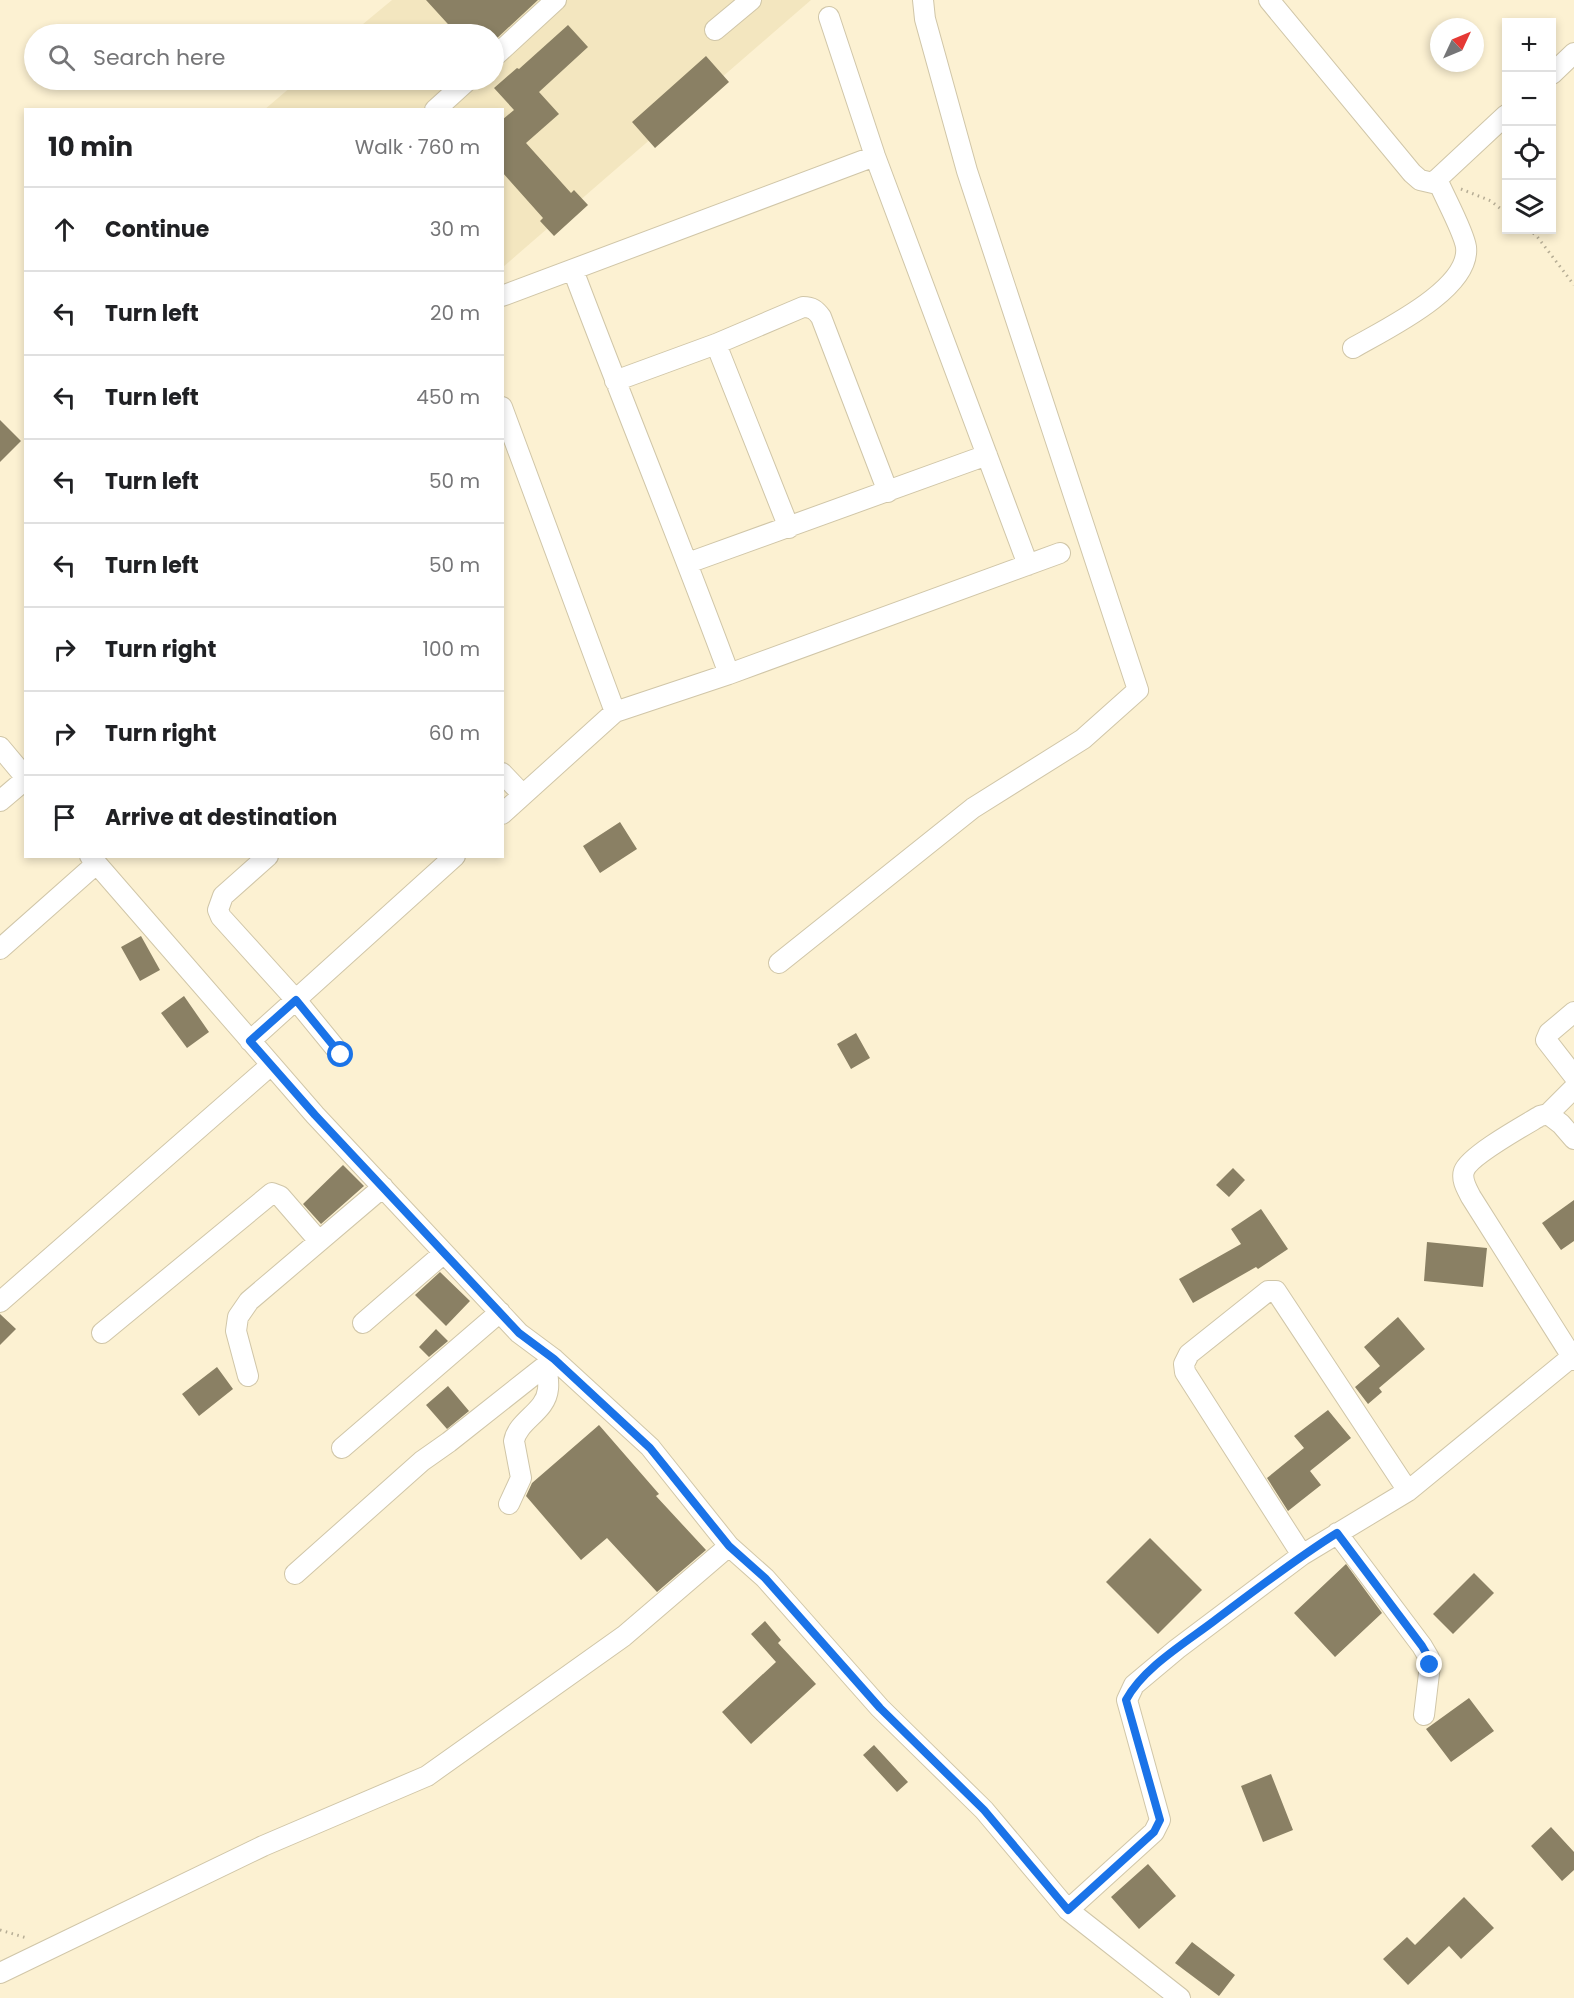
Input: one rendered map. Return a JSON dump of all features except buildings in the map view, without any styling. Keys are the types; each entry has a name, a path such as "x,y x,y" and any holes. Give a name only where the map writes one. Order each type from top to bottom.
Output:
{"street":[{"path":"504,48 556,0"},
{"path":"715,30 751,0"},
{"path":"779,963 973,808 1083,739 1138,690 967,171 925,19 923,0"},
{"path":"1269,0 1412,173 1427,183 1433,183 1502,120"},
{"path":"829,17 875,156 1028,566"},
{"path":"1553,72 1574,53"},
{"path":"437,108 457,90"},
{"path":"504,295 875,156"},
{"path":"1353,348 1432,302 1448,287 1464,262 1466,244 1437,179"},
{"path":"573,270 729,674"},
{"path":"615,381 716,344 803,307 810,307 821,316 888,492"},
{"path":"716,344 789,528"},
{"path":"504,413 615,712"},
{"path":"688,563 987,455"},
{"path":"504,812 615,712 729,674 1060,553"},
{"path":"0,747 24,777"},
{"path":"504,775 523,795"},
{"path":"0,801 24,781"},
{"path":"266,858 223,896 218,910 221,917 296,1000 341,1055"},
{"path":"250,1041 453,858"},
{"path":"0,949 93,860 315,1115 519,1333 650,1448 729,1546 765,1578 880,1708 984,1810 1068,1910 1180,1998"},
{"path":"1574,1012 1549,1034 1546,1040 1574,1076"},
{"path":"0,1302 271,1065"},
{"path":"1068,1910 1154,1832 1160,1820 1126,1700 1134,1685 1177,1649 1302,1555 1408,1491 1573,1357 1471,1197 1463,1179 1464,1171 1473,1159 1540,1116 1548,1114 1574,1088"},
{"path":"1548,1114 1561,1124 1574,1139"},
{"path":"248,1376 236,1331 238,1317 249,1301 382,1187"},
{"path":"102,1334 272,1193 280,1196 319,1241"},
{"path":"363,1323 444,1253"},
{"path":"1302,1555 1185,1372 1184,1364 1189,1354 1268,1291 1276,1291 1408,1491"},
{"path":"342,1448 500,1312"},
{"path":"509,1504 521,1478 515,1436 543,1404 547,1396 550,1362"},
{"path":"295,1574 422,1461 550,1362"},
{"path":"1337,1533 1429,1658 1424,1715"},
{"path":"0,1973 263,1846 427,1776 624,1636 729,1546"}],"path":[{"path":"1437,179 1491,201 1502,210"},
{"path":"1534,234 1574,285"}],"shaded area":[{"path":"392,0 811,0 504,266 504,108 266,108 287,90 504,90 504,24 363,24"}],"route":[{"path":"341,1055 296,1000 250,1041 315,1115 519,1333 554,1359 650,1448 729,1546 765,1578 880,1708 984,1810 1068,1910 1154,1832 1160,1820 1126,1700 1134,1685 1177,1649 1302,1555 1337,1533 1422,1646 1430,1665"}]}
